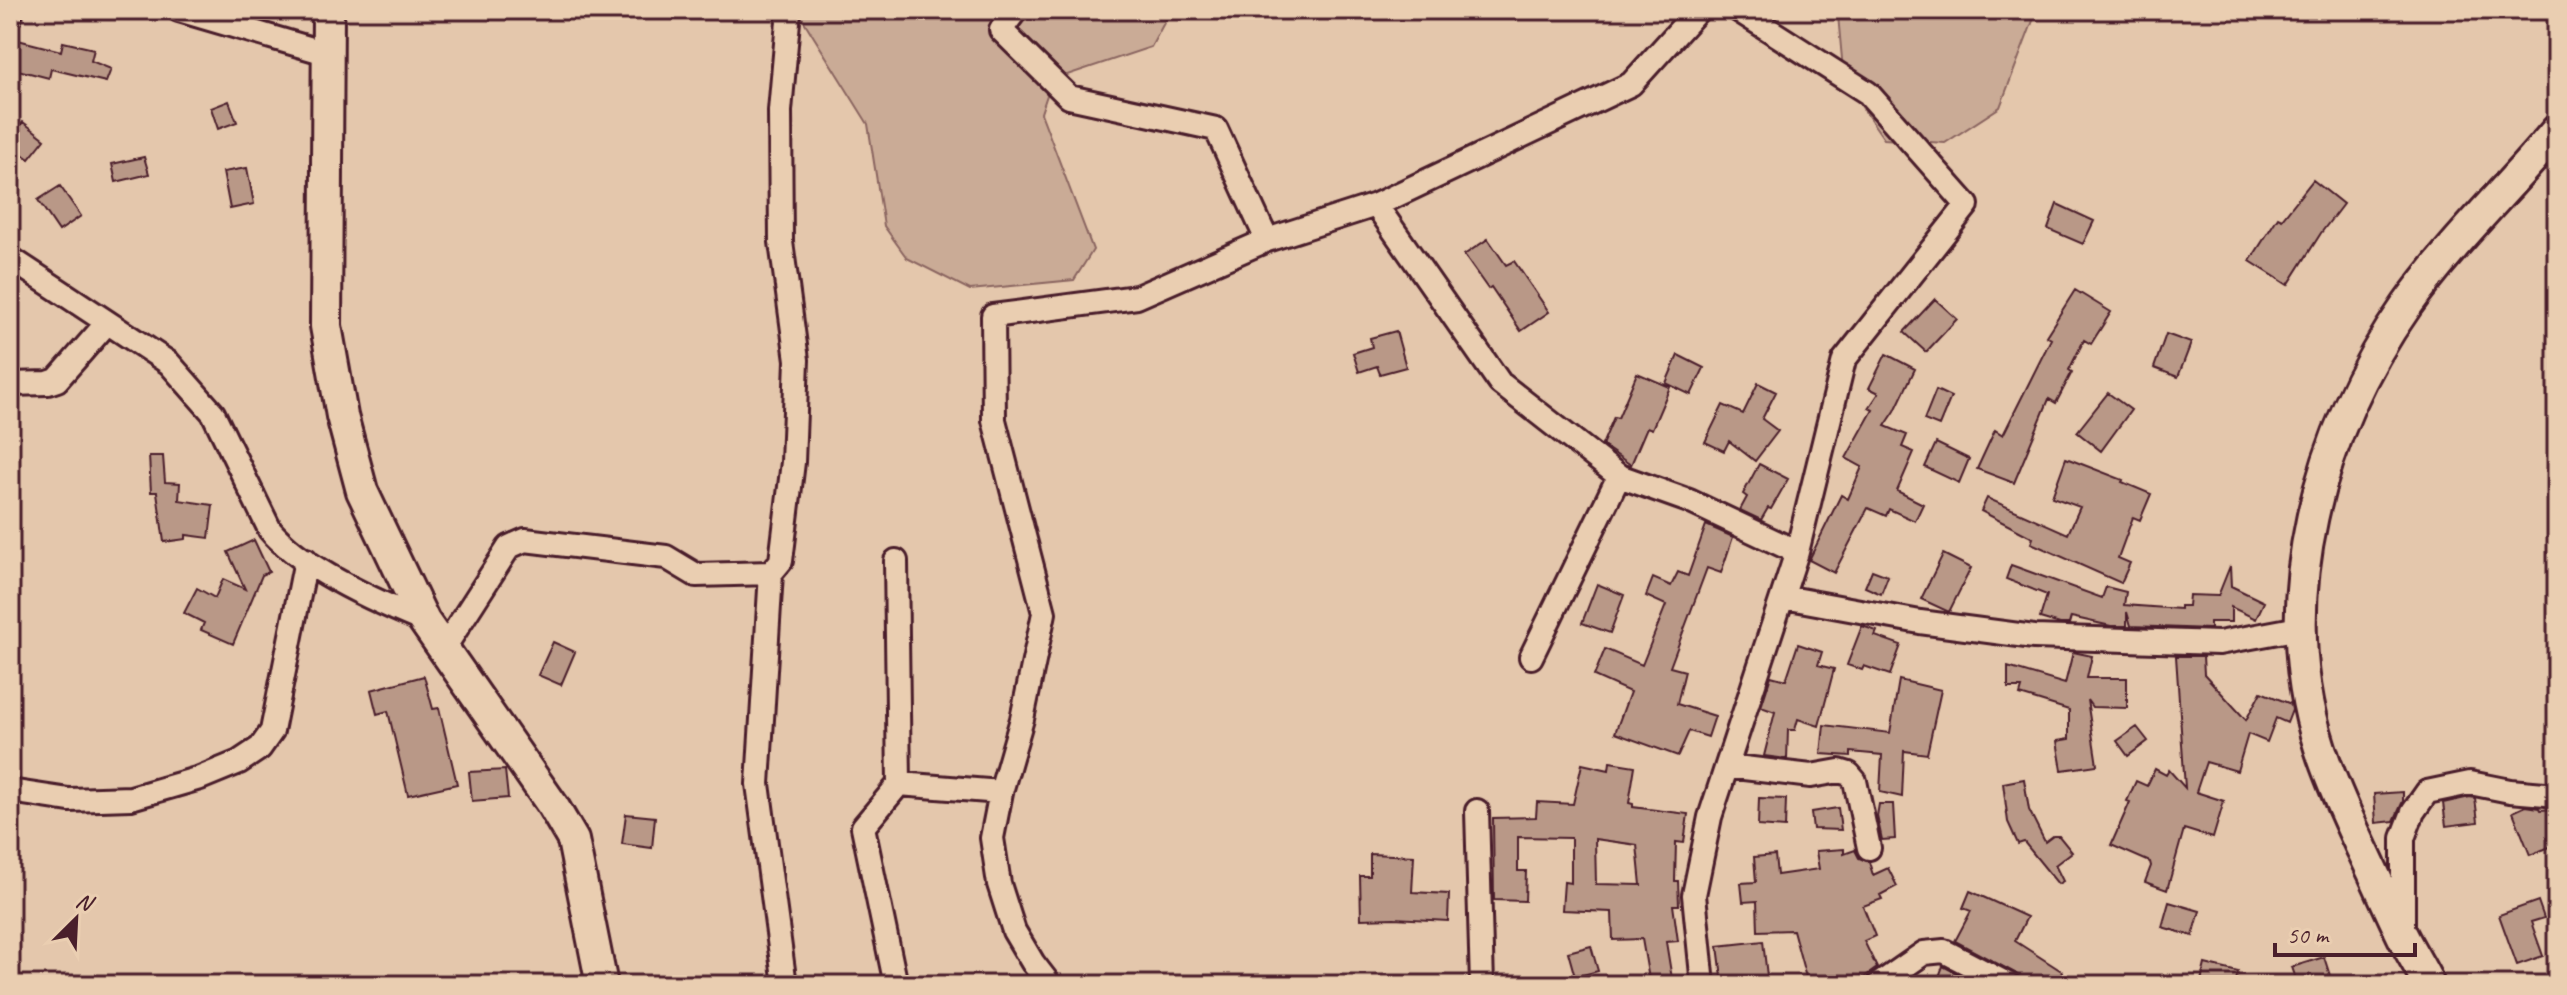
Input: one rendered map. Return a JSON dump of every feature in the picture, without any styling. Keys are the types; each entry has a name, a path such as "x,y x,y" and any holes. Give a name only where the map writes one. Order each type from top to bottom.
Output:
{"street":[{"path":"10,16 12,10"},
{"path":"179,10 329,54"},
{"path":"328,10 326,326 331,368 362,491 424,621 553,806 573,840 602,985"},
{"path":"785,985 758,784 771,573 781,561 793,462 797,360 781,242 780,111 789,10"},
{"path":"1016,10 1001,30 1069,97 1216,129 1267,240"},
{"path":"1050,985 1014,931 999,884 992,838 1001,792 1022,719 1044,613 994,420 993,316 1137,297 1267,240 1376,205 1631,84 1698,10"},
{"path":"1703,985 1694,895 1710,817 1784,597 1844,360 1967,205 1868,93 1738,10"},
{"path":"2429,985 2334,788 2319,747 2302,666 2300,628 2304,563 2318,497 2337,433 2366,373 2406,307 2440,263 2557,130"},
{"path":"1376,205 1500,383 1619,476 1689,501 1797,552"},
{"path":"10,258 169,363 213,413 270,530 283,545 375,602 424,621"},
{"path":"10,384 57,380 106,324"},
{"path":"1531,657 1619,476"},
{"path":"444,648 509,547 517,541 666,557 696,575 771,573"},
{"path":"10,791 69,800 131,798 200,778 239,762 260,748 272,731 306,560"},
{"path":"896,561 899,784 863,827 896,985"},
{"path":"1784,597 1920,622 2034,637 2219,643 2300,628"},
{"path":"1727,766 1811,776 1839,771 1849,774 1855,781 1869,848"},
{"path":"2403,935 2403,838 2413,812 2427,792 2470,783 2510,791 2557,795"},
{"path":"899,784 1001,792"},
{"path":"1477,811 1482,985"},
{"path":"1878,985 1924,953 1944,951 2009,985"}],"shaded area":[{"path":"797,10 1171,10 1151,47 1052,80 1041,113 1093,250 1074,280 970,290 907,258 884,226 868,124"},
{"path":"1840,10 2037,10 2000,107 1945,143 1884,139 1844,81"}],"building":[{"path":"10,38 61,51 63,42 94,49 91,61 111,69 106,82 51,69 49,78 10,68"},
{"path":"229,101 237,122 218,129 211,108"},
{"path":"23,122 45,139 29,159 10,145 10,138"},
{"path":"144,157 149,174 116,182 112,164"},
{"path":"247,168 254,204 230,209 223,172"},
{"path":"2313,180 2343,204 2288,285 2250,261 2278,217 2282,219"},
{"path":"60,186 81,216 59,231 38,200"},
{"path":"2057,204 2094,221 2083,244 2048,229"},
{"path":"1488,239 1506,265 1514,261 1549,312 1521,331 1464,255"},
{"path":"2075,290 2111,312 2091,344 2084,340 2056,403 2049,399 2014,483 1977,469 1995,430 2003,435 2051,339 2046,336"},
{"path":"1935,299 1957,319 1926,352 1904,332"},
{"path":"1396,331 1406,367 1380,374 1377,366 1359,372 1353,353 1372,347 1370,338"},
{"path":"2166,334 2191,343 2178,377 2154,368"},
{"path":"1886,354 1915,369 1885,426 1907,435 1902,447 1914,452 1897,491 1923,504 1915,521 1889,509 1886,516 1868,508 1834,573 1809,560 1841,495 1848,499 1862,467 1846,458 1873,410 1869,408 1879,393 1869,388"},
{"path":"1678,355 1704,368 1691,395 1666,383"},
{"path":"1637,373 1670,387 1652,429 1647,427 1631,465 1602,445 1614,417 1618,418"},
{"path":"1758,383 1776,392 1762,419 1778,431 1755,461 1729,441 1724,451 1705,442 1723,405 1743,414"},
{"path":"1936,390 1951,397 1939,426 1924,420"},
{"path":"2108,393 2131,410 2101,451 2077,432"},
{"path":"1936,443 1969,459 1959,483 1925,467"},
{"path":"149,456 163,456 165,482 180,483 179,500 213,505 209,538 186,535 186,539 164,542 157,492 151,492"},
{"path":"2066,458 2151,494 2140,520 2133,517 2118,558 2130,563 2121,583 2031,543 2033,538 1981,511 1987,498 2068,534 2080,507 2052,497"},
{"path":"1759,464 1788,479 1761,520 1740,510 1747,497 1743,494"},
{"path":"1706,525 1733,537 1721,573 1707,568 1670,667 1685,671 1677,704 1715,716 1708,737 1689,731 1678,756 1615,733 1630,692 1594,676 1605,649 1642,665 1666,605 1646,596 1653,578 1671,586 1678,572 1688,576"},
{"path":"254,540 269,572 262,575 233,644 201,630 204,623 184,613 197,588 215,598 223,579 245,589 228,552"},
{"path":"1943,554 1971,568 1949,612 1921,599"},
{"path":"2011,565 2102,598 2106,587 2126,592 2124,605 2180,609 2180,606 2188,606 2189,595 2218,596 2230,566 2231,586 2264,602 2256,619 2231,607 2231,622 2210,622 2210,629 2131,626 2127,612 2127,626 2111,626 2071,617 2069,624 2060,624 2040,618 2047,595 2006,579"},
{"path":"1872,570 1888,576 1881,594 1865,587"},
{"path":"1597,584 1624,595 1610,633 1582,623"},
{"path":"1862,626 1877,631 1875,636 1901,645 1890,675 1864,666 1862,670 1847,665"},
{"path":"553,642 575,652 561,685 538,675"},
{"path":"1798,644 1822,652 1818,665 1834,669 1819,726 1798,719 1795,730 1788,730 1787,759 1764,756 1775,712 1761,707 1771,676 1786,680"},
{"path":"2073,652 2092,656 2087,678 2127,678 2127,708 2092,707 2087,700 2097,765 2062,770 2057,741 2069,739 2069,710 2020,695 2022,688 2008,688 2008,667 2065,684"},
{"path":"2176,656 2203,656 2204,674 2246,720 2261,692 2291,704 2292,710 2287,723 2276,718 2267,742 2248,734 2237,771 2206,762 2196,792 2224,801 2213,838 2184,829 2167,890 2145,882 2150,862 2111,845 2136,781 2147,786 2155,769 2166,775 2169,770 2185,788"},
{"path":"424,676 433,709 439,708 457,784 408,795 388,711 377,714 371,690"},
{"path":"1899,680 1941,690 1927,754 1904,751 1902,797 1880,792 1882,755 1851,752 1851,756 1821,754 1824,725 1890,733"},
{"path":"2137,727 2148,741 2128,756 2117,741"},
{"path":"1610,762 1635,766 1629,803 1633,807 1688,814 1684,843 1676,842 1675,881 1678,881 1679,905 1673,905 1678,941 1666,942 1673,985 1650,985 1642,939 1613,940 1612,912 1562,910 1564,882 1571,883 1571,838 1518,837 1518,871 1526,871 1525,901 1494,900 1493,818 1536,817 1537,802 1573,804 1582,764 1609,770","holes":["1595,839 1637,845 1641,885 1596,884"]},
{"path":"505,770 508,798 472,801 469,772"},
{"path":"2024,779 2029,810 2045,842 2059,836 2072,852 2055,865 2063,881 2058,884 2024,842 2018,844 2008,822 2003,783"},
{"path":"2403,792 2403,801 2394,821 2376,823 2374,794"},
{"path":"1759,798 1786,799 1785,828 1758,826"},
{"path":"2475,798 2478,822 2446,826 2443,803"},
{"path":"1879,804 1893,804 1895,839 1882,840 1877,816"},
{"path":"2526,806 2540,810 2557,809 2557,844 2530,855 2513,812"},
{"path":"1838,808 1841,830 1813,829 1811,812"},
{"path":"626,814 655,817 652,848 622,844"},
{"path":"1844,849 1844,854 1855,850 1859,858 1869,862 1873,875 1888,868 1897,886 1880,895 1882,899 1863,906 1875,936 1864,941 1877,968 1853,985 1808,985 1793,930 1758,931 1757,901 1743,902 1741,883 1756,882 1754,857 1775,855 1777,875 1819,869 1816,851"},
{"path":"1370,854 1414,856 1412,892 1449,894 1448,921 1361,919 1360,876 1370,876"},
{"path":"1970,891 2027,917 2015,941 2063,972 2055,985 2025,985 2015,973 1955,941 1971,911 1963,908"},
{"path":"2538,901 2544,918 2531,922 2543,956 2517,965 2499,915"},
{"path":"2169,902 2200,911 2193,936 2162,927"},
{"path":"1763,941 1768,985 1723,985 1718,946"},
{"path":"1591,946 1598,971 1575,977 1568,952"},
{"path":"2324,957 2333,985 2298,985 2292,967"},
{"path":"2205,964 2238,972 2235,985 2200,985"},
{"path":"1943,966 1979,985 1936,985"}]}
